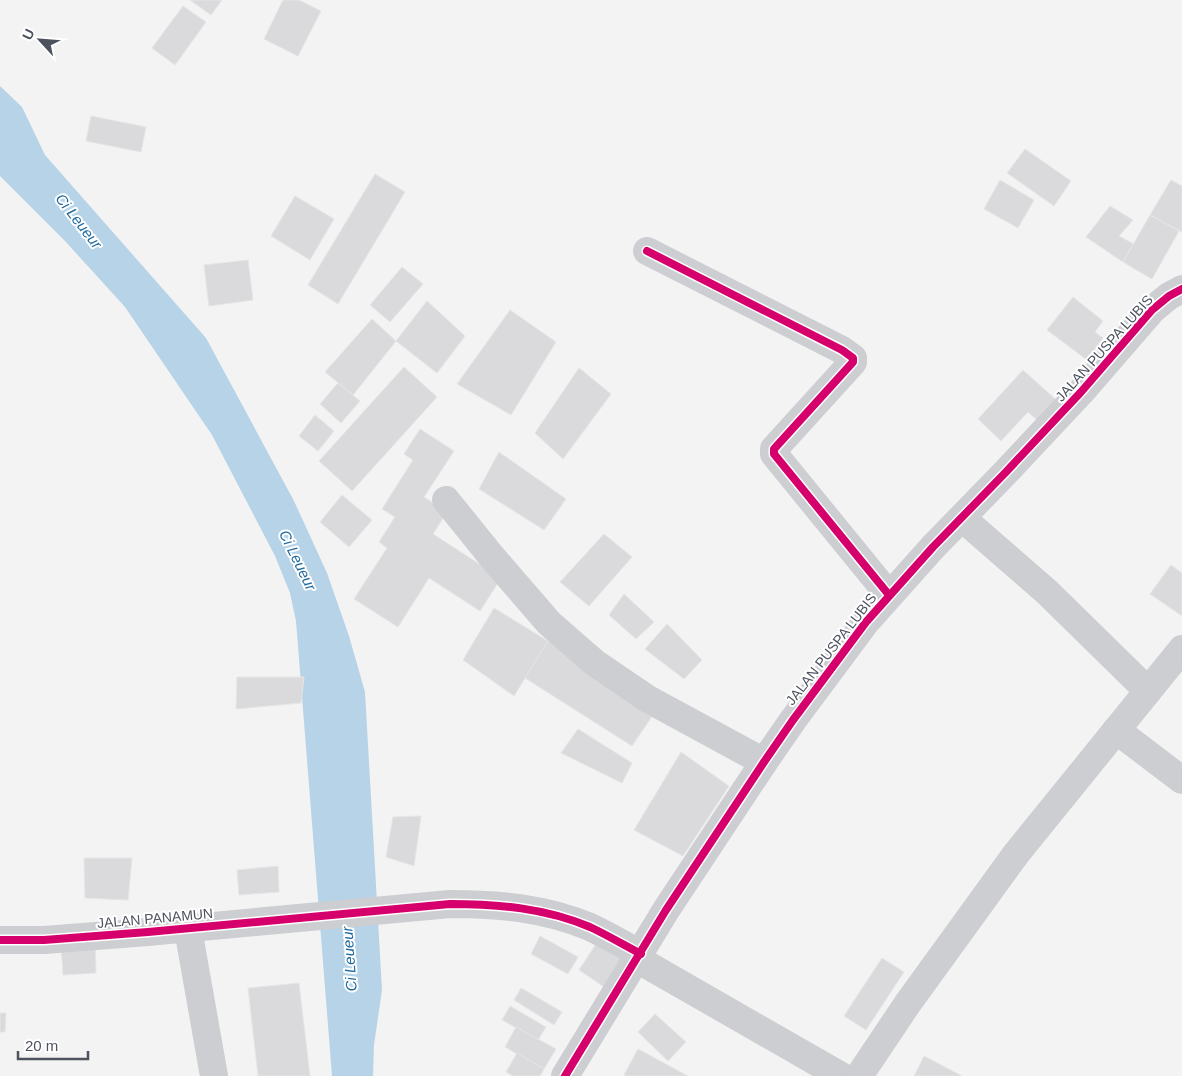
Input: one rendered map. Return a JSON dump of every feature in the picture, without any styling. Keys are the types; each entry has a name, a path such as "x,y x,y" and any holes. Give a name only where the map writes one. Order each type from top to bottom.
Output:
{"street":[{"path":"647,251 842,350 853,358 853,362 774,449 774,454 889,595"},
{"name":"JALAN PUSPA LUBIS","path":"565,1076 666,910 764,762 832,665 889,595 1081,392 1152,310 1169,296 1182,289"},
{"path":"446,500 549,623 595,663 648,699 764,762"},
{"path":"962,518 1047,592 1148,691"},
{"path":"859,1076 908,1002 1016,854 1182,649"},
{"path":"1116,730 1182,780"},
{"name":"JALAN PANAMUN","path":"0,940 44,940 188,929 450,904 490,904 534,910 589,927 840,1076"},
{"path":"188,929 214,1076"}],"water":[{"name":"Ci Leueur","path":"0,86 22,107 45,155 206,338 294,501 327,573 349,636 365,692 382,990 374,1045 373,1076 332,1076 296,621 290,593 275,556 212,435 125,307 65,241 0,176"}],"building":[{"path":"190,0 222,0 211,15"},
{"path":"283,0 299,0 321,11 298,56 264,39"},
{"path":"183,6 206,22 175,65 152,48"},
{"path":"91,116 146,127 141,152 86,141"},
{"path":"1025,149 1071,181 1054,206 1007,173"},
{"path":"375,174 405,192 338,304 308,285"},
{"path":"1000,180 1034,200 1018,228 984,209"},
{"path":"1171,180 1182,186 1182,232 1150,215"},
{"path":"295,196 334,219 310,260 271,236"},
{"path":"1110,206 1133,220 1119,236 1134,244 1123,262 1086,237"},
{"path":"1150,215 1179,231 1152,279 1123,262"},
{"path":"248,260 253,300 209,306 204,265"},
{"path":"402,267 423,284 390,322 370,305"},
{"path":"1073,297 1103,321 1095,332 1103,338 1087,360 1047,330"},
{"path":"427,301 465,336 437,373 396,341"},
{"path":"510,310 556,342 511,415 457,384"},
{"path":"372,319 396,341 353,395 325,372"},
{"path":"404,367 437,397 352,491 319,461"},
{"path":"579,368 611,394 563,459 535,433"},
{"path":"1023,370 1064,407 1045,427 1028,412 1001,441 978,419"},
{"path":"338,383 360,401 341,423 320,404"},
{"path":"315,415 334,431 318,451 299,436"},
{"path":"420,429 454,451 424,497 447,512 433,534 501,578 480,611 429,578 398,627 354,599 387,548 379,542 395,517 382,509 413,460 404,454"},
{"path":"499,452 566,499 544,530 479,489"},
{"path":"342,495 372,520 349,547 320,522"},
{"path":"604,534 632,557 589,606 560,582"},
{"path":"1171,565 1182,573 1182,616 1150,594"},
{"path":"624,594 654,622 636,639 609,615"},
{"path":"494,608 548,641 514,696 463,660"},
{"path":"667,624 702,660 684,679 645,649"},
{"path":"548,641 655,712 632,746 525,678"},
{"path":"237,677 304,677 301,703 236,709"},
{"path":"578,729 632,763 622,783 561,753"},
{"path":"681,752 729,786 683,856 634,830"},
{"path":"421,816 414,866 386,857 393,817"},
{"path":"84,858 132,858 128,900 85,898"},
{"path":"278,866 279,892 239,895 237,870"},
{"path":"540,936 578,957 568,974 531,954"},
{"path":"600,938 628,957 607,989 579,970"},
{"path":"95,943 96,973 63,975 61,944"},
{"path":"882,958 904,972 866,1030 844,1016"},
{"path":"299,983 310,1076 258,1076 248,988"},
{"path":"521,988 562,1012 554,1025 514,1000"},
{"path":"510,1006 546,1027 538,1040 502,1020"},
{"path":"0,1013 6,1013 5,1032 0,1032"},
{"path":"655,1014 686,1042 668,1061 638,1032"},
{"path":"516,1027 556,1049 544,1069 505,1047"},
{"path":"638,1049 688,1076 624,1075"},
{"path":"517,1053 544,1069 540,1076 513,1076 506,1072"},
{"path":"924,1056 962,1076 914,1076"}],"cycle path":[{"path":"647,251 842,350 853,358 853,362 774,449 774,454 889,595"},
{"path":"565,1076 666,910 764,762 866,622 933,547 1081,392 1152,310 1169,296 1182,289"},
{"path":"0,940 44,940 450,904 468,904 521,908 556,915 590,927 641,954"}]}
